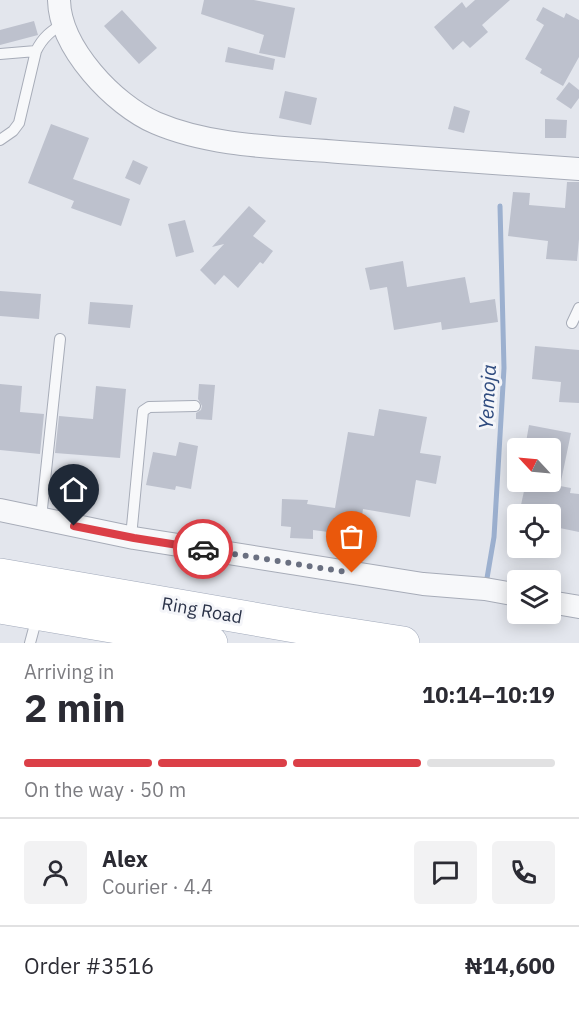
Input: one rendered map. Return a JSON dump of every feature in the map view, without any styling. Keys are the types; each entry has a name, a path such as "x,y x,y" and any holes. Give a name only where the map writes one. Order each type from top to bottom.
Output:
{"main road":[{"name":"Ring Road","path":"0,575 404,643"},
{"name":"Ring Road","path":"0,607 34,628 211,643"}],"street":[{"path":"59,0 59,9 64,23 86,65 106,88 131,109 157,123 214,140 579,170"},
{"path":"0,510 131,537 423,584 507,594"},
{"path":"561,604 579,607"}],"lane":[{"path":"0,140 19,123 36,51 41,41 64,23"},
{"path":"0,54 36,51"},
{"path":"572,323 579,308"},
{"path":"40,518 60,339"},
{"path":"131,537 143,411 148,407 195,406"}],"building":[{"path":"204,0 254,0 295,8 285,58 259,53 264,35 201,14"},
{"path":"475,0 510,0 482,25 488,32 470,48 463,41 453,50 434,27 462,2 466,8"},
{"path":"543,7 564,18 566,13 579,20 579,57 563,86 540,73 542,69 525,59 544,25 536,20"},
{"path":"122,10 157,48 139,64 104,26"},
{"path":"34,21 38,35 0,45 0,30"},
{"path":"228,47 275,59 273,70 225,62"},
{"path":"569,82 579,90 579,98 571,109 556,99"},
{"path":"285,91 317,98 311,125 279,118"},
{"path":"454,106 470,111 464,133 448,129"},
{"path":"545,119 567,120 566,138 545,138"},
{"path":"51,124 89,138 73,179 130,199 121,226 71,208 74,201 28,183"},
{"path":"133,160 148,167 140,185 125,178"},
{"path":"567,182 579,182 577,261 546,259 548,241 508,236 513,192 530,193 529,205 565,208"},
{"path":"249,206 266,221 253,236 273,251 263,264 260,262 238,288 224,275 215,285 200,270 224,244 212,247"},
{"path":"185,220 194,252 176,257 168,224"},
{"path":"403,261 407,287 465,277 470,303 495,299 498,322 442,330 441,322 394,330 387,287 370,290 365,268"},
{"path":"0,291 41,294 39,319 0,316"},
{"path":"90,302 133,305 130,328 88,324"},
{"path":"535,346 579,350 579,403 559,402 561,382 532,379"},
{"path":"0,384 22,386 20,412 44,414 40,454 0,450"},
{"path":"199,384 215,385 212,420 196,419 196,413 201,410 202,406 198,399"},
{"path":"96,386 126,389 120,458 55,453 59,416 93,419"},
{"path":"379,409 427,417 420,453 441,456 436,484 416,480 410,517 363,509 359,536 313,530 313,539 290,538 291,527 281,526 282,499 308,500 307,504 335,508 348,432 374,436"},
{"path":"529,425 571,433 561,481 561,438 527,438"},
{"path":"179,442 198,446 191,489 176,486 175,490 146,485 153,452 176,456"},
{"path":"561,486 571,488 570,493 579,494 579,532 561,528 561,504 521,504 524,492 561,492"}],"waterway":[{"name":"Yemoja","path":"486,584 494,537 504,368 500,206"}],"way so far":[{"path":"203,549 352,573"}],"route":[{"path":"74,526 203,549"}]}
